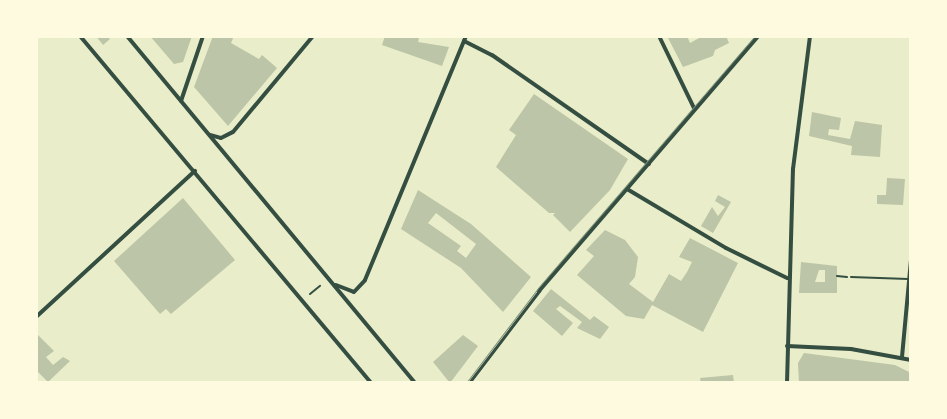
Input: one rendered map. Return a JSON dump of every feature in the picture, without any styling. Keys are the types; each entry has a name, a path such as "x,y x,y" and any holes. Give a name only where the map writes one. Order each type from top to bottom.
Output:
{"street":[{"path":"80,36 372,383"},
{"path":"127,36 415,383"},
{"path":"181,101 203,36"},
{"path":"209,135 230,134 313,36"},
{"path":"659,36 694,108"},
{"path":"469,383 539,290 758,36"},
{"path":"787,383 787,278 797,126 810,37"},
{"path":"329,279 350,292 362,284 465,38 649,164"},
{"path":"37,316 195,171"},
{"path":"627,189 726,248 787,278"},
{"path":"902,357 911,260"},
{"path":"786,346 902,357 911,360"}],"lane":[{"path":"851,277 908,279"}],"path":[{"path":"837,276 851,277"},
{"path":"310,294 320,286"}],"building":[{"path":"96,36 107,36 110,39 103,45"},
{"path":"150,36 192,36 183,62 174,64"},
{"path":"213,36 234,36 231,43 259,59 262,55 277,68 228,126 194,87"},
{"path":"385,36 412,36 419,38 418,42 449,47 442,66 382,45"},
{"path":"667,36 687,36 690,43 703,36 726,36 729,43 715,50 713,56 683,67"},
{"path":"534,94 628,159 610,190 570,232 553,215 555,213 549,213 496,167 516,135 509,130"},
{"path":"812,112 841,118 839,130 829,129 828,135 850,139 855,121 882,125 880,157 851,155 852,146 809,136"},
{"path":"887,178 905,179 903,205 877,204 877,195 886,195"},
{"path":"418,190 471,224 531,277 503,312 461,268 401,229","holes":["436,213 476,244 466,258 457,251 461,246 428,223"]},
{"path":"718,195 731,202 713,233 701,226 712,207 718,216 725,207 715,201"},
{"path":"183,198 235,260 171,314 166,309 160,314 114,261"},
{"path":"605,230 625,240 638,257 635,277 629,284 653,302 669,274 681,281 687,272 692,262 679,257 690,238 738,263 703,332 652,305 644,319 626,316 577,275 594,256 586,250"},
{"path":"801,262 837,266 837,293 799,293","holes":["819,270 825,270 825,282 815,282"]},
{"path":"551,289 590,320 594,316 609,327 600,339 577,328 582,322 560,306 556,309 573,323 562,336 533,311"},
{"path":"38,335 54,351 46,357 53,365 63,357 70,361 48,382 36,370"},
{"path":"463,335 478,346 450,383 433,362"},
{"path":"804,353 895,365 911,373 911,382 799,383 798,363"},
{"path":"733,375 734,383 701,383 700,378"}],"tram line":[{"path":"466,383 538,288 755,36"}]}
